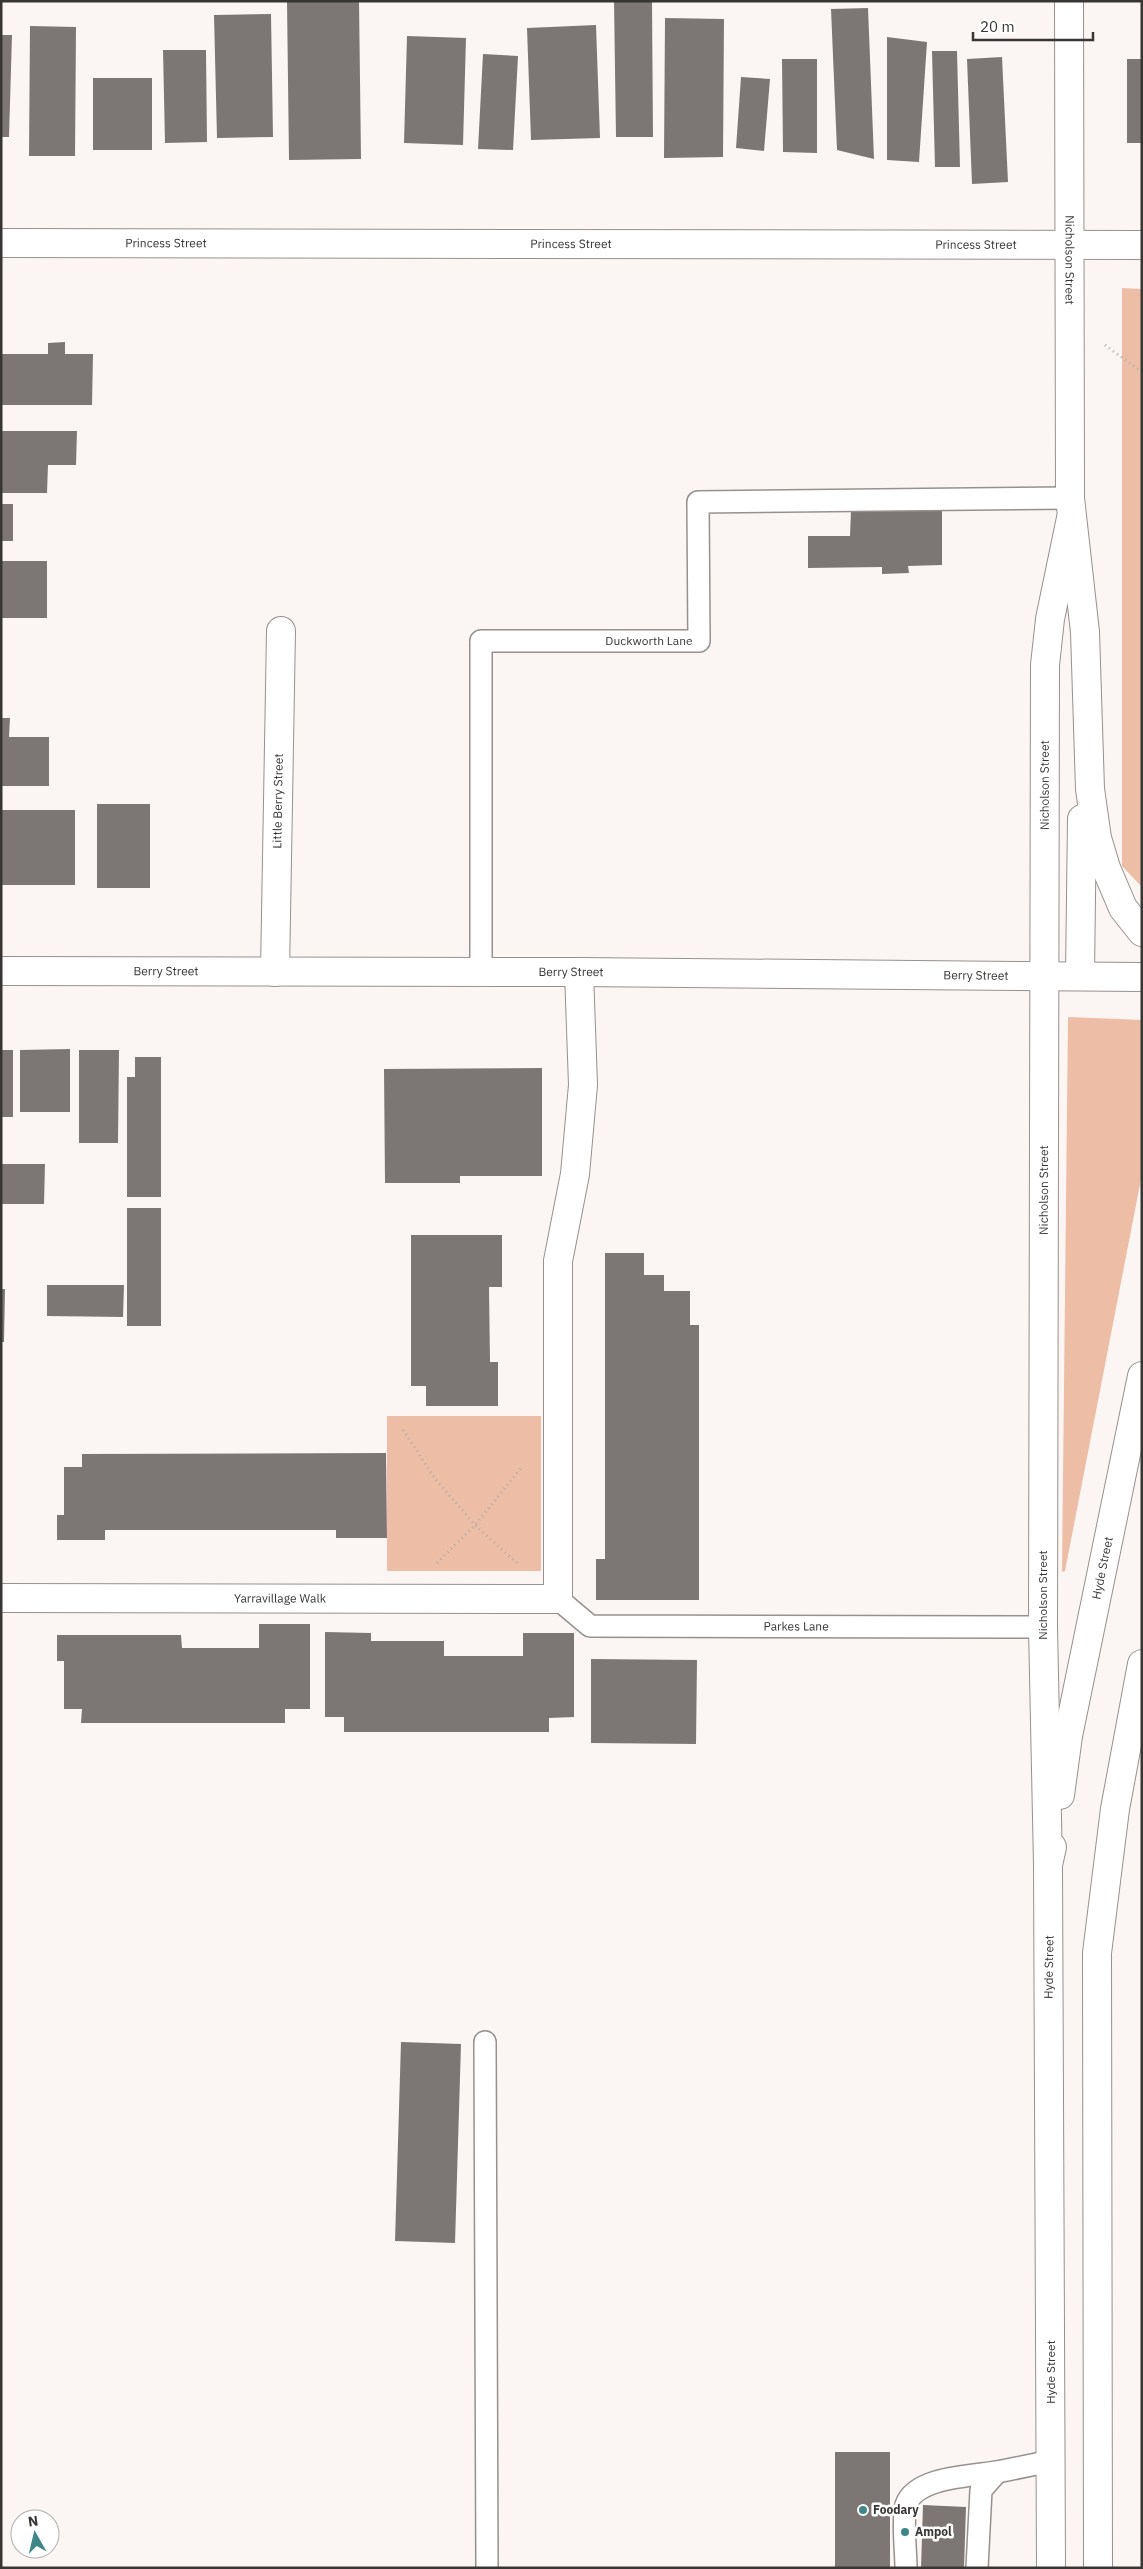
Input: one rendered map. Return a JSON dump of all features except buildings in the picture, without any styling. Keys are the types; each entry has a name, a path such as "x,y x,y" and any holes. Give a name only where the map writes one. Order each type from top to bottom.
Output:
{"street":[{"name":"Nicholson Street","path":"1069,1 1070,508 1085,632 1090,789 1100,851 1118,898 1142,932"},
{"name":"Princess Street","path":"1,243 1142,244"},
{"name":"Nicholson Street","path":"1048,1865 1043,1626 1045,665 1050,619 1070,508"},
{"name":"Little Berry Street","path":"275,972 281,631"},
{"path":"1080,975 1082,811 1087,718"},
{"name":"Berry Street","path":"1,971 578,972 1142,977"},
{"path":"558,1600 558,1261 575,1174 583,1085 578,972"},
{"name":"Hyde Street","path":"1051,2568 1048,1865 1068,1736 1142,1376"},
{"name":"Yarravillage Walk","path":"1,1598 558,1600"},
{"path":"1098,2568 1097,1953 1115,1809 1142,1664"}],"lane":[{"name":"Duckworth Lane","path":"480,972 480,641 699,641 698,502 1070,508"},
{"name":"Parkes Lane","path":"558,1600 590,1626 1043,1626"},
{"path":"485,2042 487,2568"},
{"path":"906,2568 906,2506 912,2494 926,2484 1051,2461"},
{"path":"977,2568 981,2490 997,2472"}],"path":[{"path":"403,1430 436,1480 475,1525 558,1600"},
{"path":"402,1599 475,1525 527,1460"}],"shaded area":[{"path":"1122,288 1142,289 1142,887 1122,866"},
{"path":"1068,1017 1142,1020 1142,1174 1065,1571 1062,1572"},
{"path":"387,1416 541,1416 541,1571 387,1571"}],"place":[{"name":"Foodary","path":"863,2510"},
{"name":"Ampol","path":"905,2532"}]}
